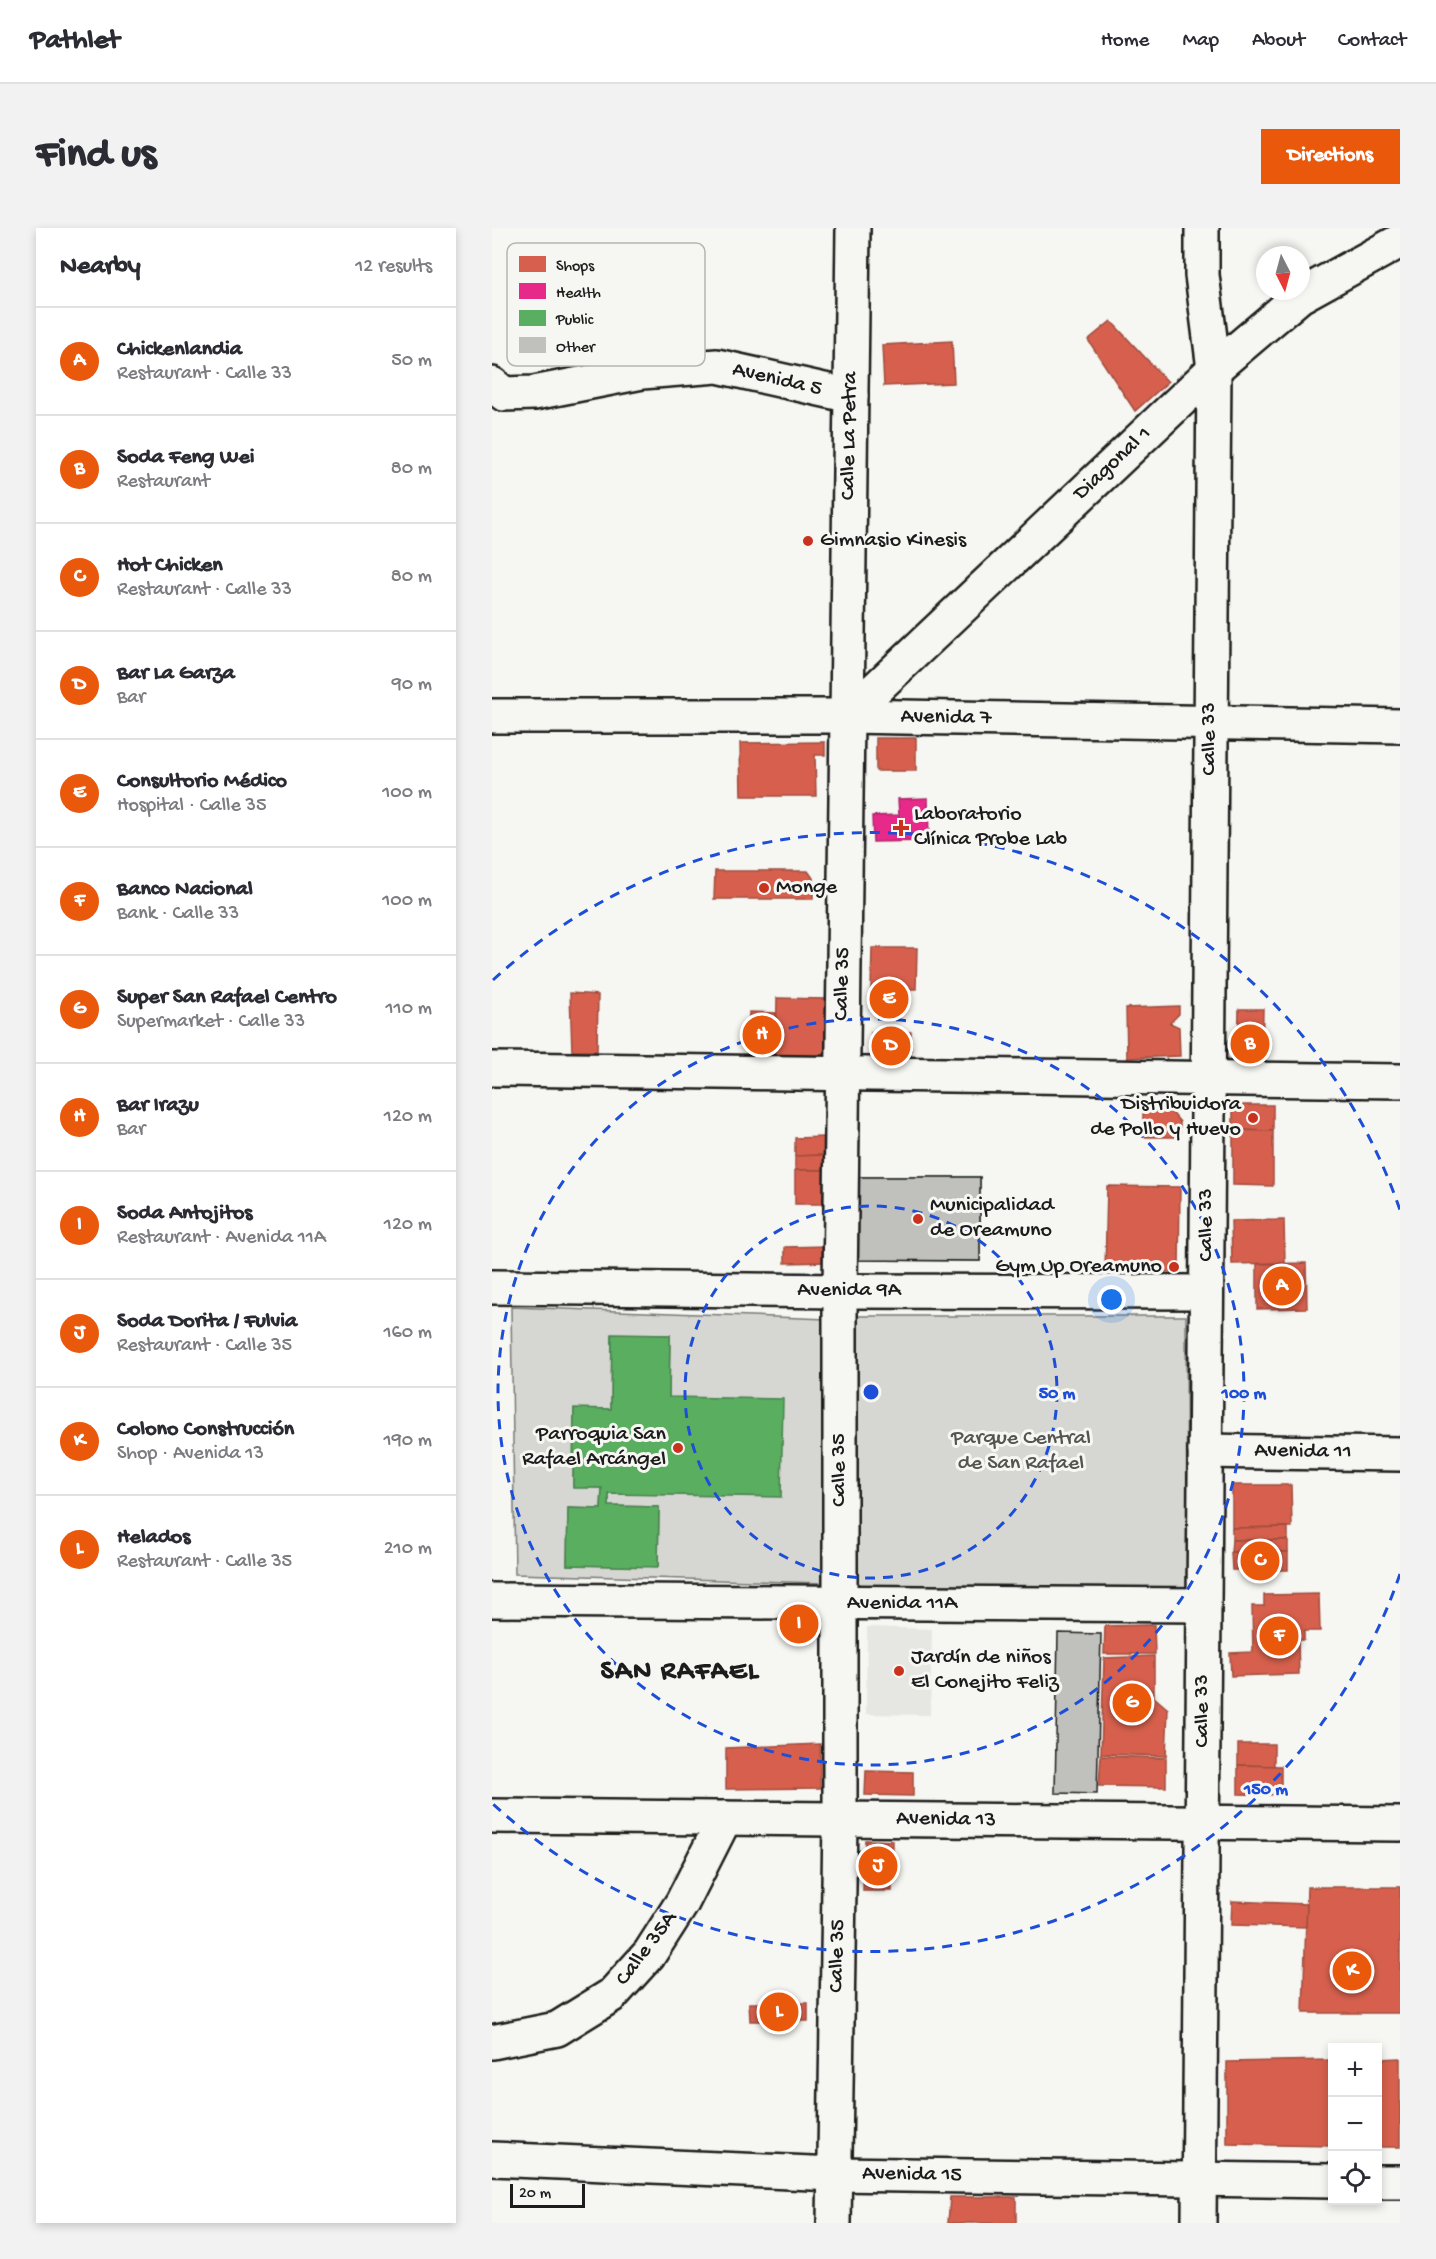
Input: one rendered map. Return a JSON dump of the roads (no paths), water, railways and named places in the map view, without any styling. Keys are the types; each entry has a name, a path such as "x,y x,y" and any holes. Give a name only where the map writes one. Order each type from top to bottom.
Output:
{"street":[{"name":"Calle La Petra","path":"847,716 853,228"},
{"name":"Calle 33","path":"1199,2223 1214,369 1202,275 1202,228"},
{"name":"Diagonal 1","path":"847,716 1214,369 1300,296 1400,241"},
{"name":"Avenida 5","path":"492,384 504,394 534,393 642,372 717,366 850,396"},
{"name":"Avenida 7","path":"492,716 847,716 1400,726"},
{"name":"Calle 35","path":"834,2223 840,1819 840,1291 847,716"},
{"path":"492,1069 1400,1081"},
{"name":"Avenida 9A","path":"492,1287 1206,1292"},
{"name":"Avenida 11","path":"1205,1451 1400,1454"},
{"name":"Avenida 11A","path":"492,1600 1204,1605"},
{"name":"Avenida 13","path":"492,1816 1400,1824"},
{"name":"Calle 35A","path":"492,2042 557,2029 612,1995 650,1953 682,1903 724,1818"},
{"name":"Avenida 15","path":"492,2159 835,2174 1328,2181"},
{"path":"1382,2181 1400,2182"}],"place":[{"name":"Gimnasio Kinesis","path":"808,541"},
{"name":"Laboratorio Clínica Probe Lab","path":"901,828"},
{"name":"Monge","path":"764,888"},
{"name":"Consultorio Médico","path":"889,999"},
{"name":"Bar Irazu","path":"762,1035"},
{"name":"Soda Feng Wei","path":"1250,1044"},
{"name":"Bar La Garza","path":"891,1046"},
{"name":"Distribuidora de Pollo y Huevo","path":"1253,1118"},
{"name":"Municipalidad de Oreamuno","path":"918,1219"},
{"name":"Gym Up Oreamuno","path":"1174,1267"},
{"name":"Chickenlandia","path":"1282,1286"},
{"name":"Parroquia San Rafael Arcángel","path":"678,1448"},
{"name":"Hot Chicken","path":"1260,1561"},
{"name":"Soda Antojitos","path":"799,1624"},
{"name":"Banco Nacional","path":"1279,1636"},
{"name":"Jardín de niños El Conejito Feliz","path":"899,1671"},
{"name":"Super San Rafael Centro","path":"1132,1703"},
{"name":"Soda Dorita / Fulvia","path":"878,1866"},
{"name":"Colono Construcción","path":"1352,1971"},
{"name":"Helados","path":"779,2012"}],"district":[{"name":"SAN RAFAEL","path":"680,1672"}],"park label":[{"name":"Parque Central de San Rafael","path":"1021,1452"}]}
